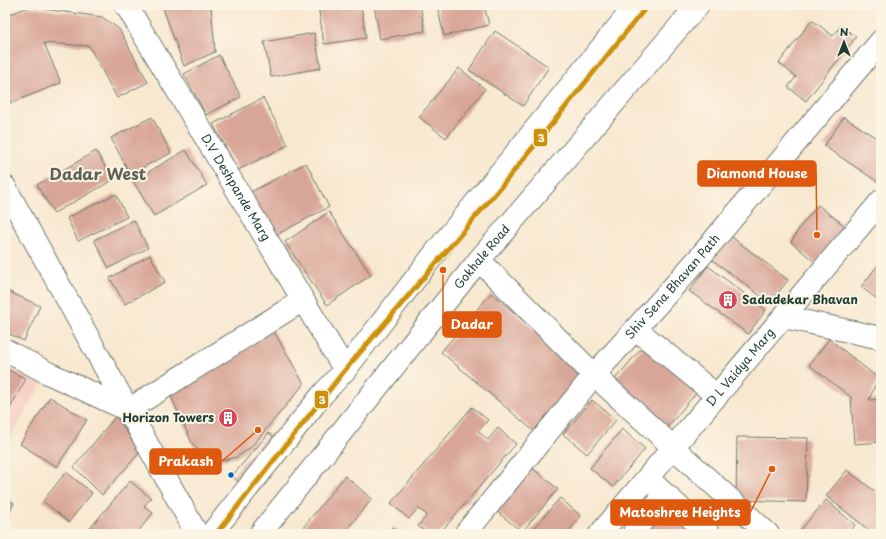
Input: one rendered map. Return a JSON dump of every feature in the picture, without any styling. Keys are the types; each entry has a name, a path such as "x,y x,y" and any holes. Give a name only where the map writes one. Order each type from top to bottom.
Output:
{"street":[{"name":"D.V Deshpande Marg","path":"126,5 345,370"},
{"path":"211,534 322,395 345,370 439,248 636,5"},
{"name":"Gokhale Road","path":"260,534 479,260 698,5"},
{"name":"Shiv Sena Bhavan Path","path":"465,534 594,375 698,258 881,41"},
{"path":"5,186 197,534"},
{"name":"D L Vaidya Marg","path":"607,532 643,483 881,201"},
{"path":"479,260 594,375 768,534"},
{"path":"128,410 303,300"},
{"path":"784,317 881,338"},
{"path":"636,329 717,396"},
{"path":"5,350 48,373 128,410"},
{"path":"643,483 708,533"},
{"path":"638,534 635,530 636,528 662,499"}],"shaded area":[{"path":"5,343 52,366 6,445 5,444"}],"building":[{"path":"211,5 215,52 184,66 163,8"},
{"path":"318,5 361,5 366,38 324,44"},
{"path":"374,5 420,5 425,31 380,39"},
{"path":"437,5 484,5 489,25 444,36"},
{"path":"29,7 102,17 119,29 148,82 117,98 89,46 44,43 61,83 11,103 5,88 5,16"},
{"path":"812,20 833,36 841,26 856,37 806,101 788,87 796,77 779,63"},
{"path":"495,31 549,67 523,106 469,70"},
{"path":"314,33 321,68 271,77 264,42"},
{"path":"219,55 241,97 206,115 184,74"},
{"path":"459,68 485,89 446,138 419,117"},
{"path":"263,98 288,145 238,170 213,124"},
{"path":"152,117 171,153 130,174 111,138"},
{"path":"844,117 881,141 881,184 824,146"},
{"path":"186,150 207,185 154,216 133,181"},
{"path":"96,151 113,180 54,213 37,185"},
{"path":"306,163 329,207 272,237 249,193"},
{"path":"116,194 127,217 78,241 67,218"},
{"path":"818,205 845,226 816,263 791,242 800,227"},
{"path":"329,212 371,275 327,305 285,242"},
{"path":"134,220 148,248 109,268 94,240"},
{"path":"728,234 788,280 770,303 710,258"},
{"path":"150,255 165,282 125,304 110,278"},
{"path":"881,261 881,302 861,287"},
{"name":"Sadadekar Bhavan","path":"708,266 766,310 748,334 689,291"},
{"path":"5,290 40,306 24,341 5,332"},
{"path":"491,293 585,373 535,432 441,352"},
{"name":"Horizon Towers","path":"272,328 304,384 251,447 237,457 221,461 206,456 193,445 169,392"},
{"path":"829,339 878,378 869,400 881,399 881,442 854,444 851,397 809,365"},
{"path":"646,343 702,386 665,430 610,385"},
{"path":"5,368 26,379 5,417"},
{"path":"50,397 87,420 57,467 20,444"},
{"path":"592,400 616,420 587,454 563,434"},
{"path":"472,407 488,420 478,431 488,440 498,428 516,444 439,534 428,534 418,526 427,515 418,508 409,519 391,503"},
{"path":"116,416 140,452 102,495 74,467"},
{"path":"622,429 645,449 613,487 590,468"},
{"path":"269,433 279,441 242,485 232,476"},
{"path":"737,437 808,438 806,502 736,500"},
{"path":"531,467 558,489 522,532 495,510"},
{"path":"847,470 881,496 881,527 875,534 826,496"},
{"path":"66,472 92,493 69,522 43,501"},
{"path":"345,476 372,499 343,534 307,534 301,530"},
{"path":"130,481 151,498 144,506 153,513 136,534 85,534"},
{"path":"560,498 581,516 566,534 528,534"},
{"path":"5,499 14,503 5,522"},
{"path":"826,500 855,525 848,534 797,534"},
{"path":"668,501 704,534 640,534"},
{"path":"393,527 402,534 387,534"}],"transit line":[{"name":"3","path":"216,534 345,370 501,187 648,5"}],"place":[{"name":"Diamond House","path":"817,235"},
{"name":"Dadar","path":"443,270"},
{"name":"Sadadekar Bhavan","path":"728,300"},
{"name":"Horizon Towers","path":"228,418"},
{"name":"Prakash","path":"258,430"},
{"name":"Matoshree Heights","path":"772,469"}],"district":[{"name":"Dadar West","path":"98,174"}]}
